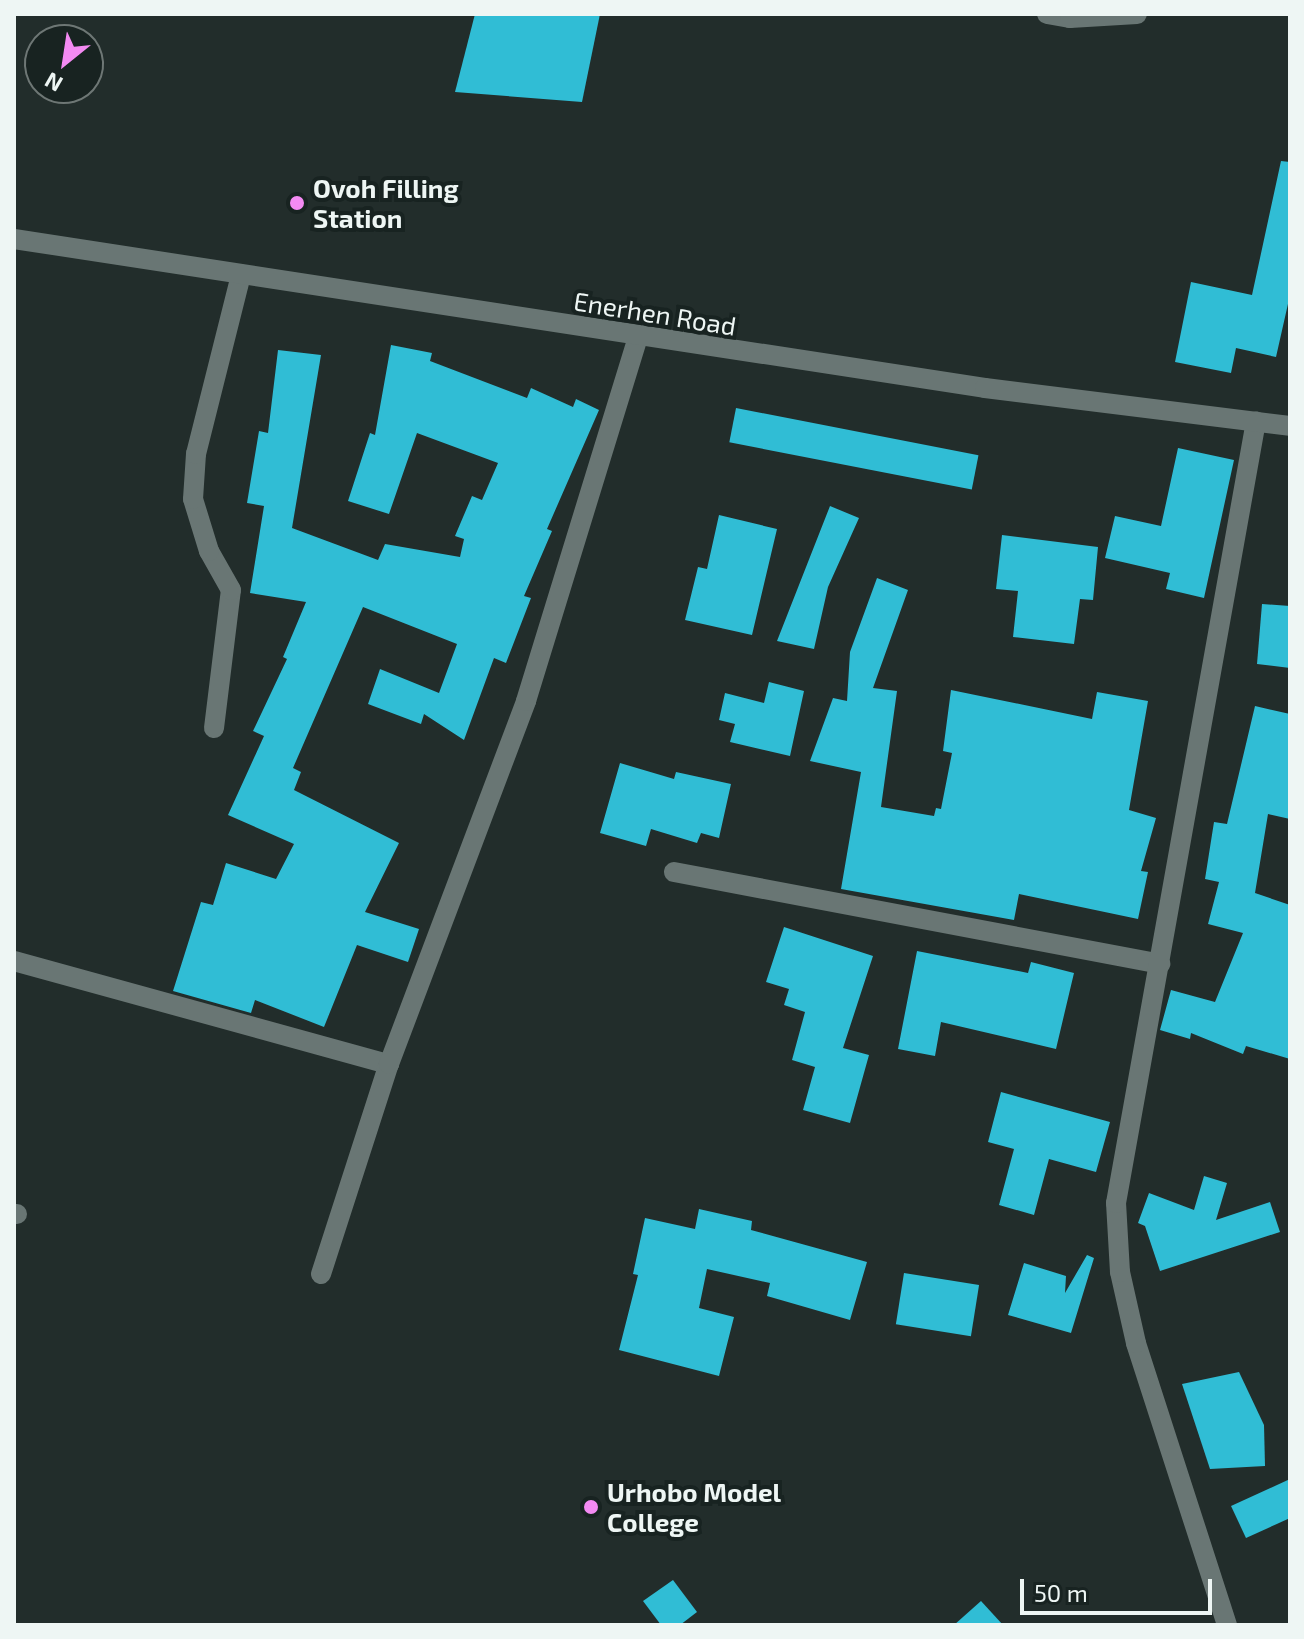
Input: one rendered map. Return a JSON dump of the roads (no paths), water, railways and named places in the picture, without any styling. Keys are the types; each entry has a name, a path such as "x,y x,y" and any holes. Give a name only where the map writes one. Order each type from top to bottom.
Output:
{"street":[{"path":"1047,14 1137,14"},
{"name":"Enerhen Road","path":"14,239 985,388 1290,426"},
{"path":"214,728 231,590 209,551 193,499 196,454 241,275"},
{"path":"321,1274 389,1064 526,701 638,337"},
{"path":"1227,1625 1136,1343 1120,1272 1116,1203 1256,421"},
{"path":"674,872 1160,964"},
{"path":"14,961 389,1064"}],"place":[{"name":"Ovoh Filling Station","path":"297,203"},
{"name":"Urhobo Model College","path":"591,1507"}]}
